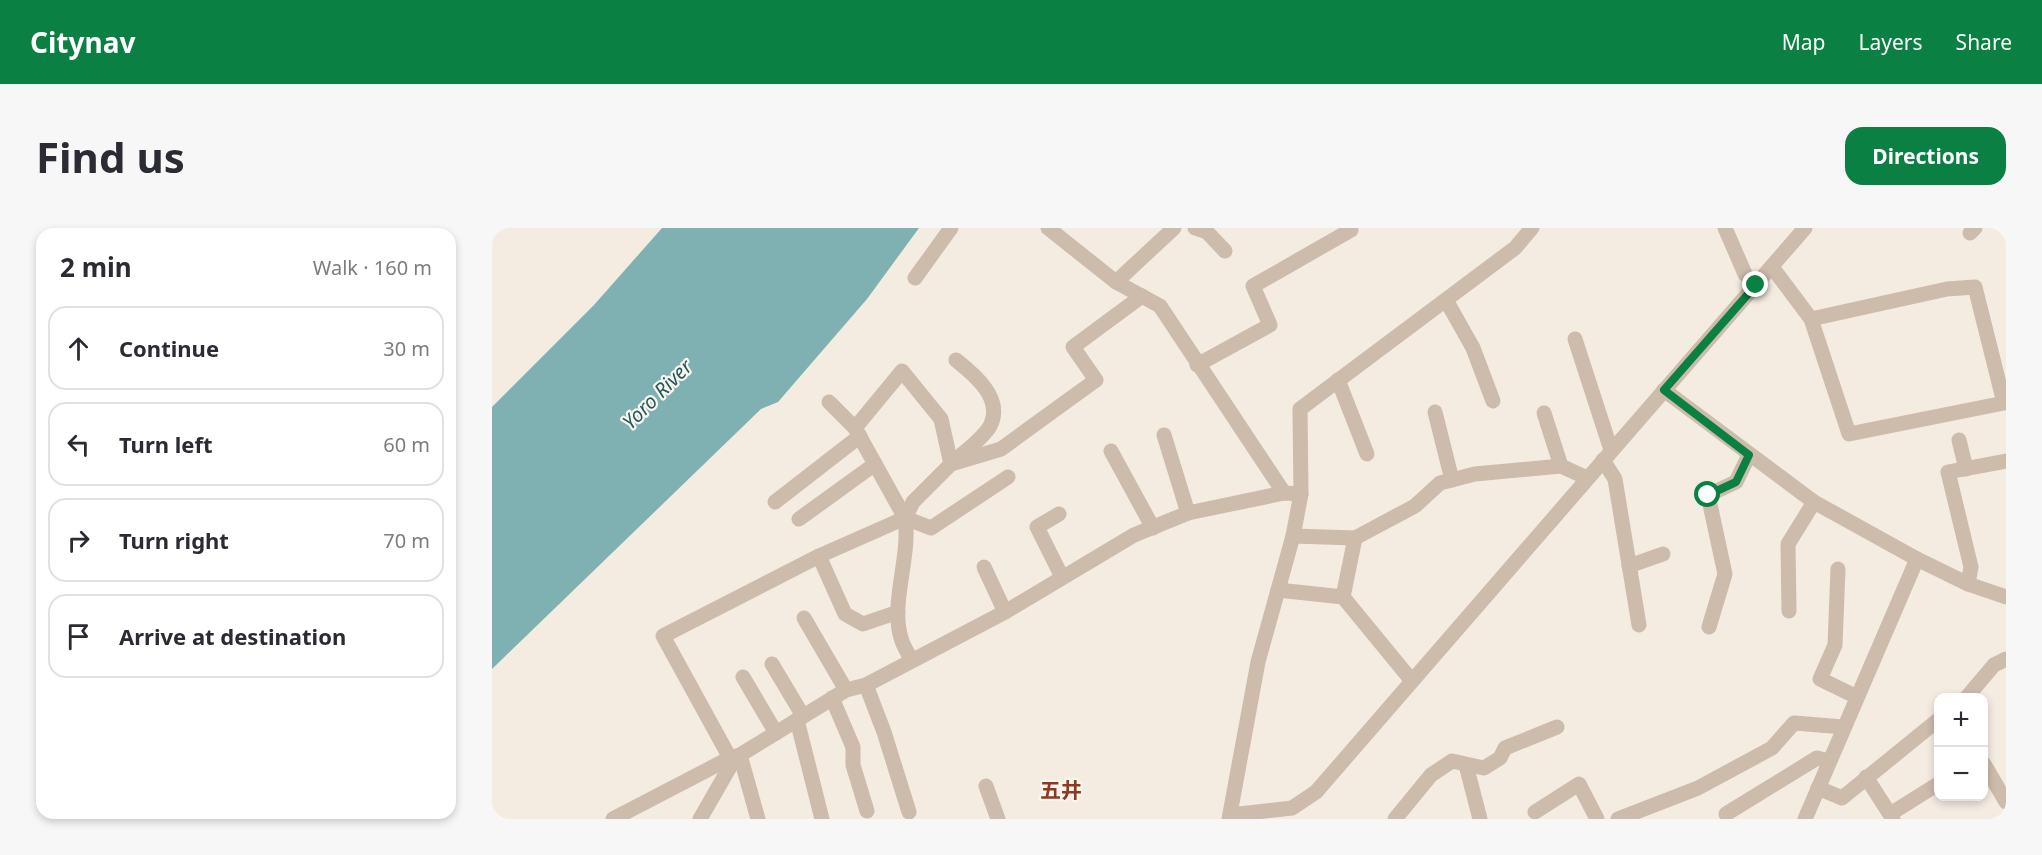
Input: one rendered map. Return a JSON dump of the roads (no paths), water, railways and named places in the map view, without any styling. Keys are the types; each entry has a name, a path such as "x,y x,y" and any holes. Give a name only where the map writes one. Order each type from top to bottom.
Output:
{"street":[{"path":"915,278 951,228"},
{"path":"1048,228 1116,282 1160,306 1284,493"},
{"path":"1116,282 1174,228"},
{"path":"1198,228 1207,232 1226,251"},
{"path":"1532,228 1515,248 1300,409 1301,494 1293,536 1258,662 1229,817 1294,814 1316,792 1805,228"},
{"path":"1725,228 1745,274 1756,285"},
{"path":"1197,365 1270,325 1253,286 1351,230"},
{"path":"1772,267 1811,318 1850,434 2004,404 1975,286 1947,289 1811,318"},
{"path":"951,464 1001,449 1096,380 1073,347 1142,296"},
{"path":"1446,300 1473,348 1493,402"},
{"path":"1575,339 1615,479 1639,626"},
{"path":"758,819 735,756 663,636 819,556 905,518 913,502 990,427 993,410 991,395 956,360"},
{"path":"775,502 857,432 902,371 941,418 951,464"},
{"path":"1338,380 1367,454"},
{"path":"1664,390 1814,502 1917,559 1968,584 2006,597"},
{"path":"829,402 857,432 905,518 908,532 898,612 900,638 911,659"},
{"path":"1435,412 1452,480"},
{"path":"1544,413 1561,466"},
{"path":"1164,435 1188,513"},
{"path":"1959,440 1966,469"},
{"path":"1111,451 1153,528"},
{"path":"1710,627 1725,574 1708,495 1736,482 1749,455"},
{"path":"1968,584 1971,567 1948,472 2006,461"},
{"path":"799,519 876,464"},
{"path":"1293,536 1355,538 1415,506 1440,483 1475,474 1561,466 1587,478"},
{"path":"905,518 931,528 1008,477"},
{"path":"613,819 735,756 846,690 866,685 911,659 1005,612 1134,535 1188,513 1284,493 1301,494"},
{"path":"1789,611 1788,544 1814,502"},
{"path":"1059,514 1037,527 1062,577"},
{"path":"1343,597 1355,538"},
{"path":"1629,566 1663,554"},
{"path":"819,556 845,614 863,624 898,612"},
{"path":"1805,819 1917,559"},
{"path":"984,567 1005,612"},
{"path":"1838,569 1835,645 1820,679 1857,696"},
{"path":"1278,590 1343,597 1412,681"},
{"path":"804,618 846,690"},
{"path":"1970,693 1994,665 2006,659"},
{"path":"772,664 800,718 822,819"},
{"path":"743,677 776,733"},
{"path":"866,685 884,732 909,812"},
{"path":"832,698 853,747 853,765 867,811"},
{"path":"1618,819 1698,788 1772,748 1794,723 1844,727"},
{"path":"1818,788 1842,798 1934,723"},
{"path":"1395,819 1431,775 1452,761 1484,768 1500,758 1505,748 1557,727"},
{"path":"700,819 735,756"},
{"path":"1726,814 1817,758 1829,761"},
{"path":"1467,765 1480,819"},
{"path":"1988,772 2006,802"},
{"path":"1866,777 1892,817 1934,787"},
{"path":"1535,812 1579,784 1598,819"},
{"path":"986,786 998,819"}],"water":[{"name":"Yoro River","path":"662,228 919,228 867,299 778,402 761,409 492,669 492,407 594,305"}],"district":[{"name":"五井","path":"1061,790"}]}
